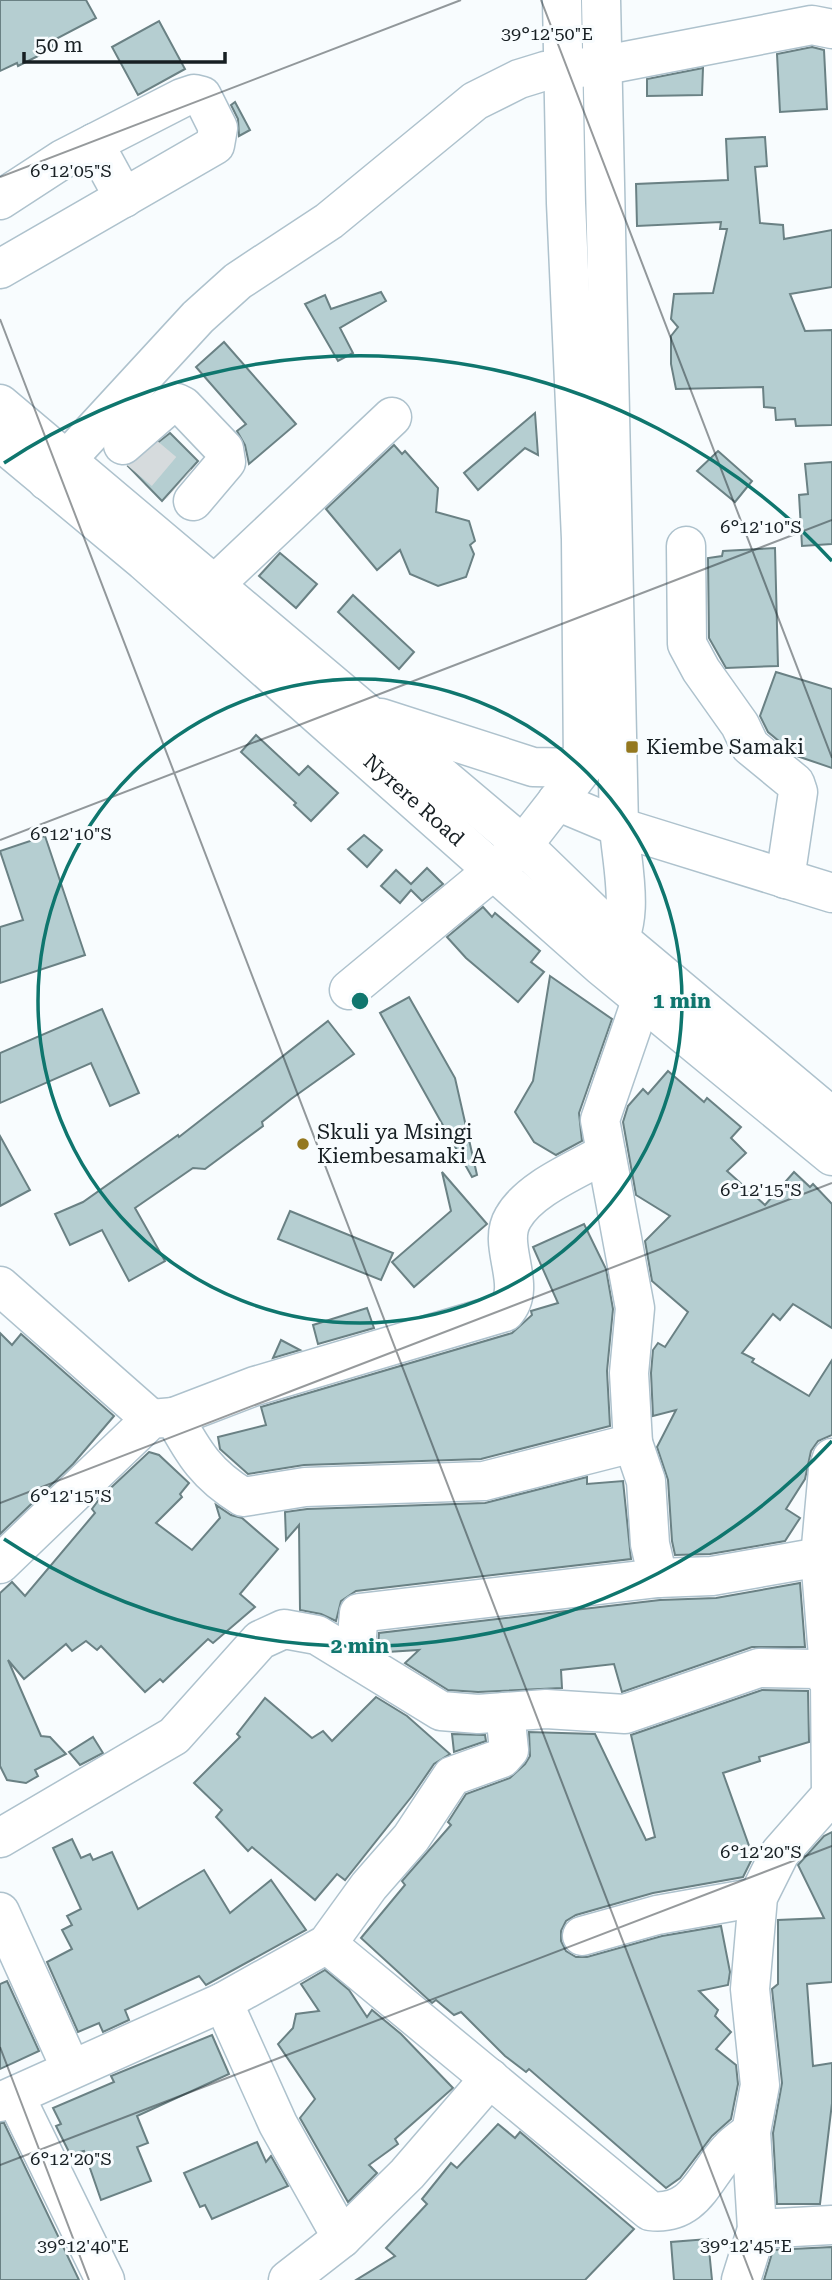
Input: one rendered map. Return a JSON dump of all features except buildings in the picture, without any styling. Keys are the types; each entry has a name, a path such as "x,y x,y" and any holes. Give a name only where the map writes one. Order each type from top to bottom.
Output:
{"street":[{"path":"349,989 509,857 583,768 598,540 609,275 603,205 582,67 562,0"},
{"path":"601,0 582,67 571,273 598,540 625,918 611,953"},
{"path":"62,464 198,317 237,281 329,220 475,101 519,79 812,25 832,29"},
{"path":"0,200 25,182 94,143 194,94 202,96 218,128 215,145 0,269"},
{"path":"94,143 124,198"},
{"path":"571,273 609,275"},
{"path":"62,464 129,446 169,405 177,403 183,406 224,449 226,462 186,492 152,551"},
{"name":"Nyrere Road","path":"0,404 152,551 509,857"},
{"path":"213,586 392,417"},
{"name":"Nyrere Road","path":"0,441 62,464"},
{"path":"686,545 687,643 701,670 740,725 750,746 795,783 799,792 785,879"},
{"name":"Nyrere Road","path":"152,551 213,586 363,712 509,857 611,953 832,1117"},
{"path":"363,712 533,767 583,768"},
{"path":"556,801 619,827 832,893"},
{"name":"Nyrere Road","path":"611,953 642,998 832,1156"},
{"path":"642,998 600,1120 635,1308 629,1373 633,1443 646,1481 650,1544 658,1578"},
{"path":"0,1564 163,1418 255,1386 505,1312 511,1306 515,1292 508,1230 513,1218 522,1206 545,1189 606,1153"},
{"path":"0,1286 163,1418 220,1483 243,1497 304,1487 484,1482 633,1443"},
{"path":"741,2280 758,2229 751,2132 760,2085 750,1989 758,1897 780,1853 832,1795 831,1681 820,1557 828,1469 832,1458"},
{"path":"355,1658 359,1613 658,1578 712,1576 820,1557"},
{"path":"0,1838 174,1736 260,1640 285,1629 317,1635 440,1711 478,1714 546,1709 625,1714 759,1668 817,1668 831,1681"},
{"path":"104,2280 7,2099 222,2003 327,1944 369,1886 411,1838 452,1776 502,1758 509,1750 505,1712"},
{"path":"582,1936 657,1914 758,1897"},
{"path":"0,1912 71,2069"},
{"path":"327,1944 650,2211 670,2213 690,2200 729,2149 751,2132"},
{"path":"222,2003 278,2124 342,2238"},
{"path":"288,2280 342,2238 407,2174 490,2078"},
{"path":"758,2229 832,2225"}],"tunnel":[{"path":"135,447 179,484"}],"place":[{"name":"Kiembe Samaki","path":"632,747"},
{"name":"Skuli ya Msingi Kiembesamaki A","path":"303,1144"}]}
